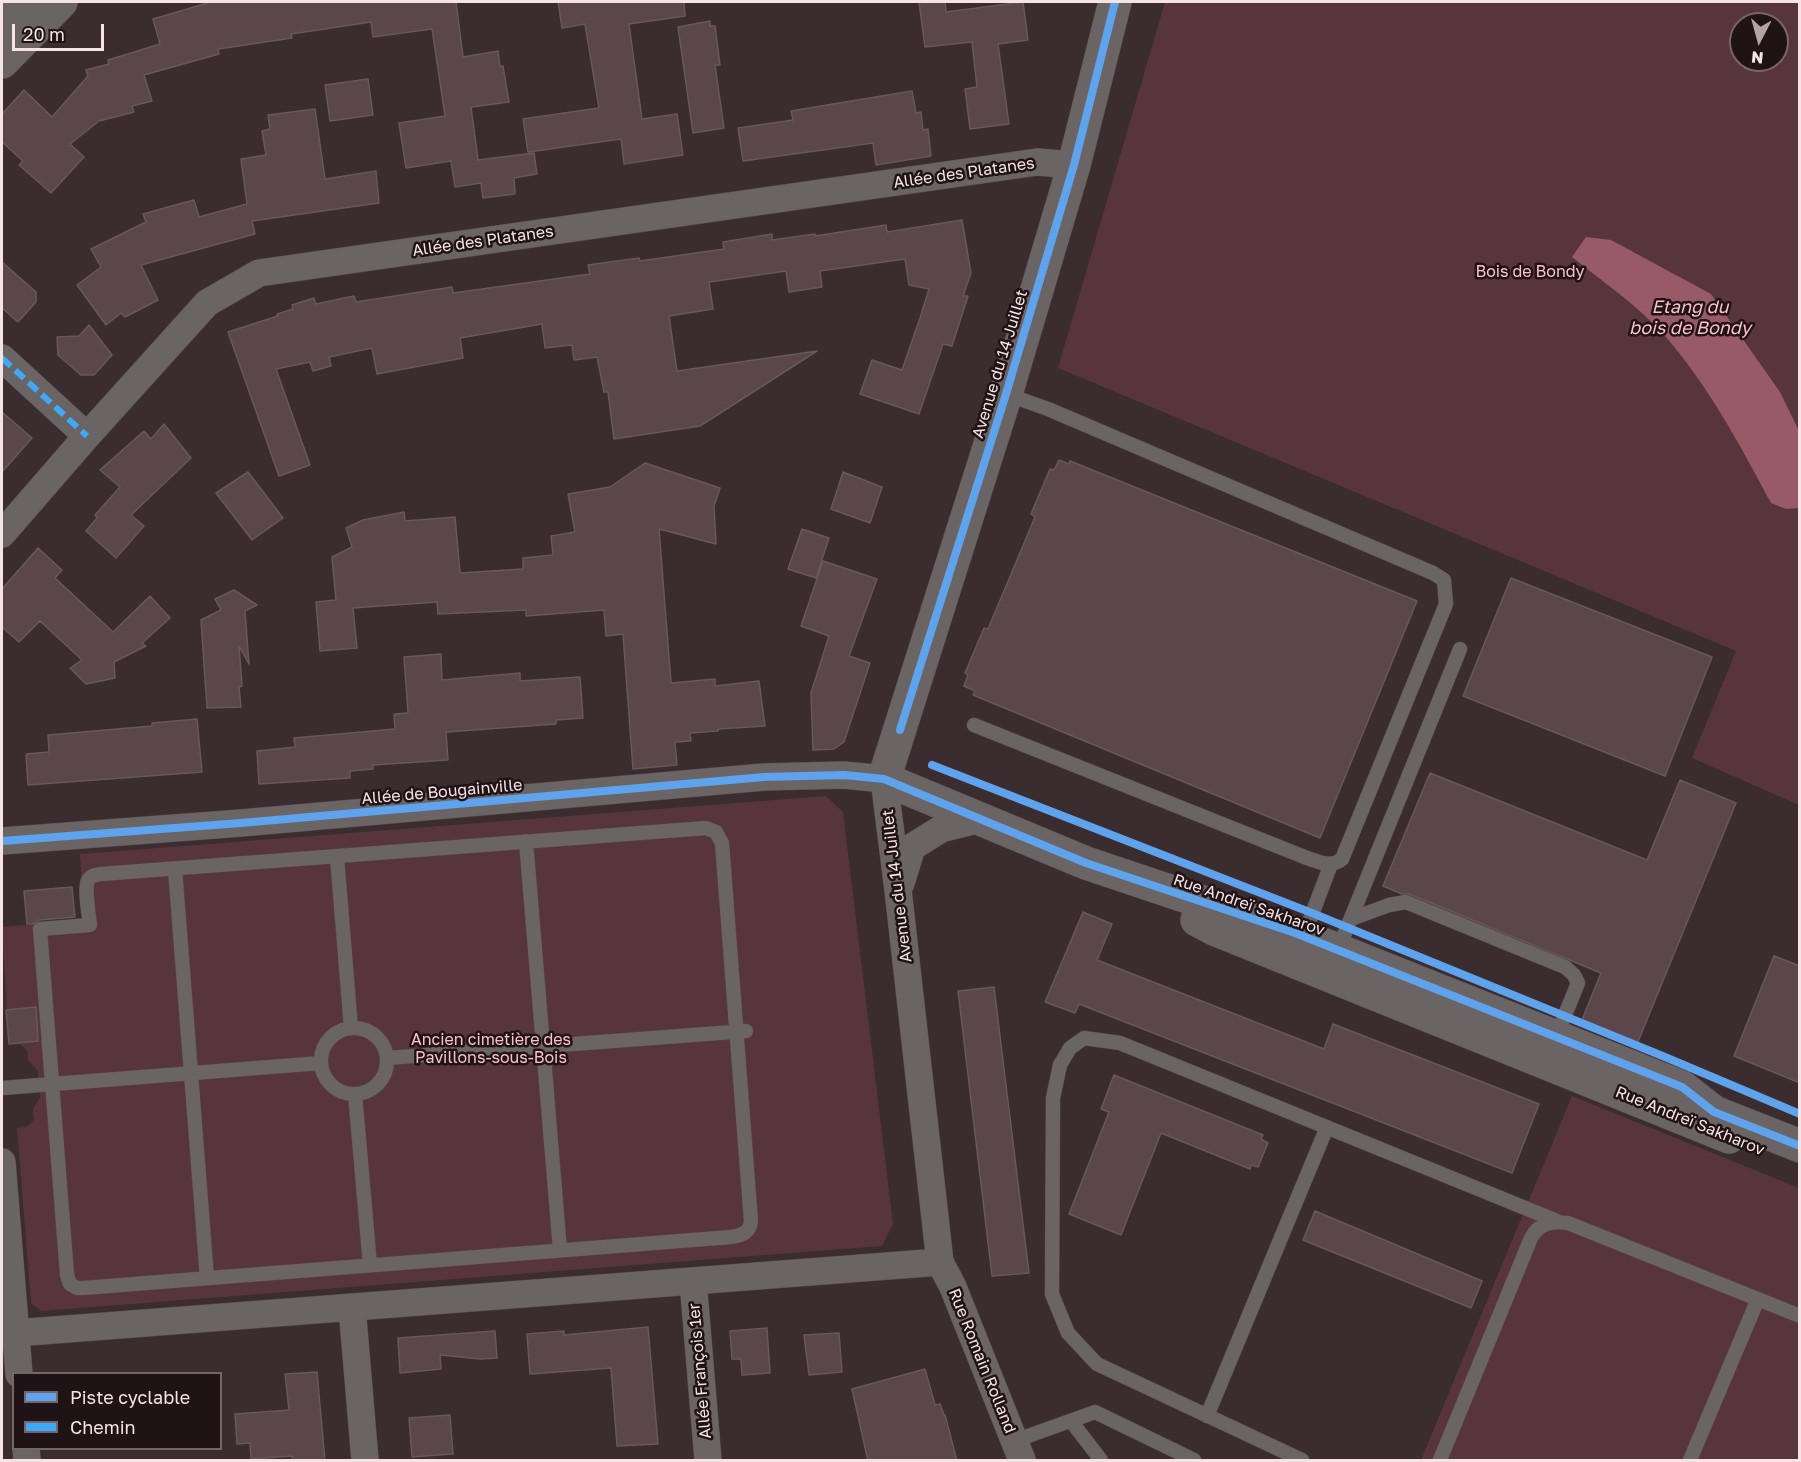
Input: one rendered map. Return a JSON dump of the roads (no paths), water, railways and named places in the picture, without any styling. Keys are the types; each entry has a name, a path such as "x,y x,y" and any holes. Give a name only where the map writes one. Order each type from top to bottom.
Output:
{"street":[{"path":"2,26 24,2"},
{"path":"2,62 61,2"},
{"name":"Avenue du 14 Juillet","path":"940,1262 884,779 1006,394 1074,165 1115,2"},
{"name":"Allée des Platanes","path":"2,534 207,303 259,273 1037,162 1074,165"},
{"path":"2,358 87,436"},
{"name":"Allée de Bougainville","path":"2,841 241,823 764,777 844,774 884,779"},
{"name":"Rue Andreï Sakharov","path":"884,779 1086,862 1214,929 1299,949 1800,1166"},
{"path":"898,890 912,847 942,829 981,819"},
{"name":"Rue Andreï Sakharov","path":"1299,949 1338,951 1682,1087 1714,1112 1800,1146"},
{"path":"2,1162 9,1334 18,1372"},
{"path":"9,1334 940,1262"},
{"name":"Rue Romain Rolland","path":"940,1262 953,1287 1018,1451"},
{"name":"Allée François 1er","path":"693,1281 708,1461"},
{"path":"352,1307 365,1461"}],"lane":[{"path":"974,725 1307,858 1331,864 1339,862 1446,604 1444,580 1433,573 1059,414 1006,394"},
{"path":"1338,951 1460,649"},
{"path":"706,828 716,832 722,843 742,1032 751,1221 748,1230 744,1234 731,1237 83,1288 70,1284 67,1275 40,929 90,925 87,884 90,877 94,875 337,856 706,828"},
{"path":"526,841 560,1250"},
{"path":"337,856 351,1028"},
{"path":"1299,949 1331,864"},
{"path":"175,868 207,1278"},
{"path":"1351,919 1389,905 1406,902 1565,967 1574,975 1578,983 1556,1037"},
{"path":"351,1028 371,1032 384,1048 387,1058 382,1078 366,1092 356,1094 345,1093 328,1082 321,1063 322,1053 332,1036 341,1030 351,1028"},
{"path":"387,1058 742,1032"},
{"path":"1302,1461 1097,1364 1068,1333 1052,1294 1053,1098 1060,1065 1070,1048 1084,1038 1120,1043 1557,1221 1568,1223 1800,1316"},
{"path":"2,1088 321,1063"},
{"path":"356,1094 370,1265"},
{"path":"1207,1416 1327,1128"},
{"path":"1440,1461 1531,1238 1536,1230 1547,1223 1557,1221"},
{"path":"1690,1461 1758,1299"},
{"path":"1018,1451 1071,1421 1095,1412 1194,1461"},
{"path":"1071,1421 1101,1461"}],"water":[{"name":"Etang du bois de Bondy","path":"1586,237 1611,240 1711,294 1780,392 1799,431 1799,508 1786,509 1771,503 1723,417 1682,356 1644,315 1572,257"}],"park label":[{"name":"Bois de Bondy","path":"1530,272"},
{"name":"Ancien cimetière des Pavillons-sous-Bois","path":"491,1049"}]}
